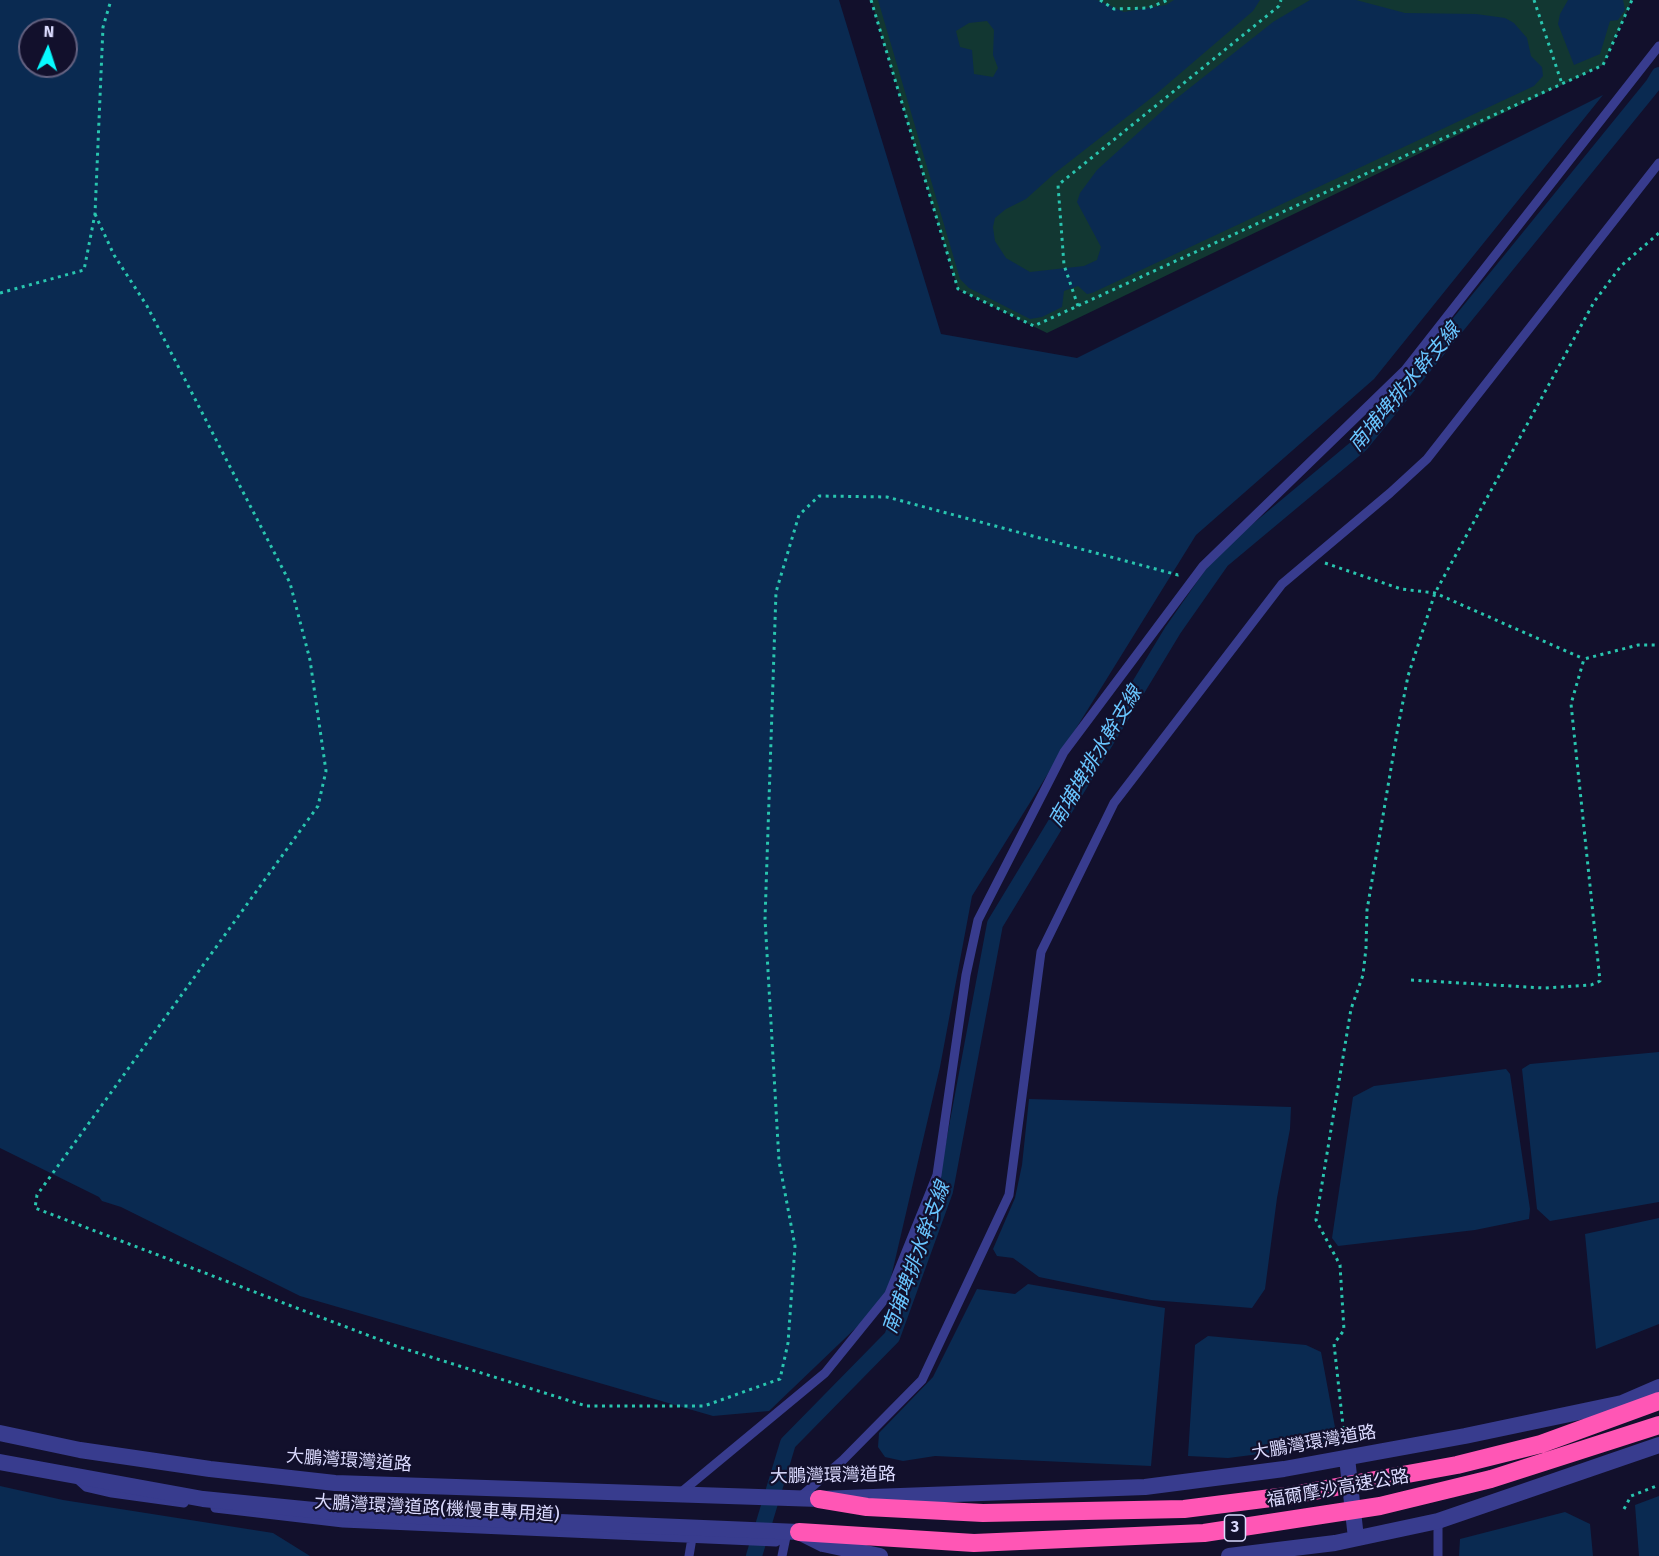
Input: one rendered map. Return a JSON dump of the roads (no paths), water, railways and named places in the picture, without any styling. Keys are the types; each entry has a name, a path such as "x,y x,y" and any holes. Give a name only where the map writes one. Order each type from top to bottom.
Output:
{"highway":[{"name":"福爾摩沙高速公路","path":"819,1499 867,1507 983,1513 1185,1509 1287,1496 1457,1464 1540,1444 1659,1401"},
{"name":"福爾摩沙高速公路","path":"789,1534 974,1544 1204,1533 1380,1506 1491,1479 1659,1425"}],"street":[{"name":"大鵬灣環灣道路","path":"0,1432 80,1450 210,1469 335,1483 819,1499 1145,1487 1284,1469 1465,1436 1622,1403 1659,1387"},
{"path":"1229,1556 1356,1538 1438,1521 1659,1445"},
{"path":"74,1477 80,1450"},
{"path":"1347,1458 1356,1538"},
{"path":"0,1462 203,1499 344,1513 725,1534 789,1534 880,1556"}],"lane":[{"path":"679,1494 825,1373 889,1294 937,1174 966,975 978,920 1064,752 1203,566 1405,370 1659,46"},
{"path":"798,1498 843,1460 922,1380 1009,1195 1041,952 1114,803 1282,584 1427,459 1659,163"},
{"name":"大鵬灣環灣道路(機慢車專用道)","path":"74,1477 86,1487 112,1493 343,1523 692,1538 725,1534"},
{"path":"1438,1521 1438,1556"},
{"path":"782,1556 789,1534"},
{"path":"689,1556 692,1538"}],"water":[{"path":"0,0 839,0 941,334 1077,358 1603,95 1374,379 1196,535 972,896 940,1067 886,1299 769,1411 713,1416 300,1296 121,1207 102,1201 99,1197 0,1148"},
{"path":"878,0 1097,0 1124,12 1166,5 1174,0 1260,0 1253,11 1155,95 1055,173 1026,199 1006,209 995,218 993,227 995,241 1006,258 1030,272 1084,266 1097,260 1101,247 1077,202 1080,193 1097,170 1172,102 1273,22 1310,0 1356,0 1405,13 1476,14 1505,18 1514,23 1527,38 1531,56 1542,67 1543,76 1534,86 1092,293 1087,294 1078,286 1064,291 1062,307 1042,317 1030,319 969,288 960,279","holes":["987,21 994,30 993,55 998,68 993,77 974,74 972,50 960,47 956,31 969,23"]},
{"path":"1568,0 1623,0 1625,10 1618,20 1610,21 1600,54 1574,65 1558,24 1560,14"},
{"path":"1659,1052 1659,1202 1550,1221 1537,1209 1522,1069 1530,1064"},
{"path":"1506,1069 1510,1074 1530,1209 1529,1219 1475,1230 1338,1246 1332,1238 1353,1097 1374,1086"},
{"path":"1029,1099 1291,1107 1290,1129 1277,1198 1265,1289 1252,1308 1151,1300 1039,1277 1013,1258 997,1256 993,1249 1015,1198 1022,1165"},
{"path":"1659,1218 1659,1324 1596,1349 1585,1234"},
{"path":"1028,1284 1165,1308 1151,1466 935,1456 903,1461 885,1457 878,1447 879,1433 933,1377 977,1289 1015,1294"},
{"path":"1208,1336 1306,1345 1321,1352 1337,1438 1299,1449 1228,1458 1188,1456 1195,1345"},
{"path":"0,1486 63,1500 273,1533 310,1556 0,1556"},
{"path":"1659,1496 1659,1556 1639,1556 1635,1505"},
{"path":"1565,1512 1590,1524 1593,1556 1459,1556 1460,1539"}],"waterway":[{"name":"南埔埤排水幹支線","path":"754,1556 788,1443 892,1337 945,1191 995,924 1173,630 1222,560 1361,444 1659,75"}]}
